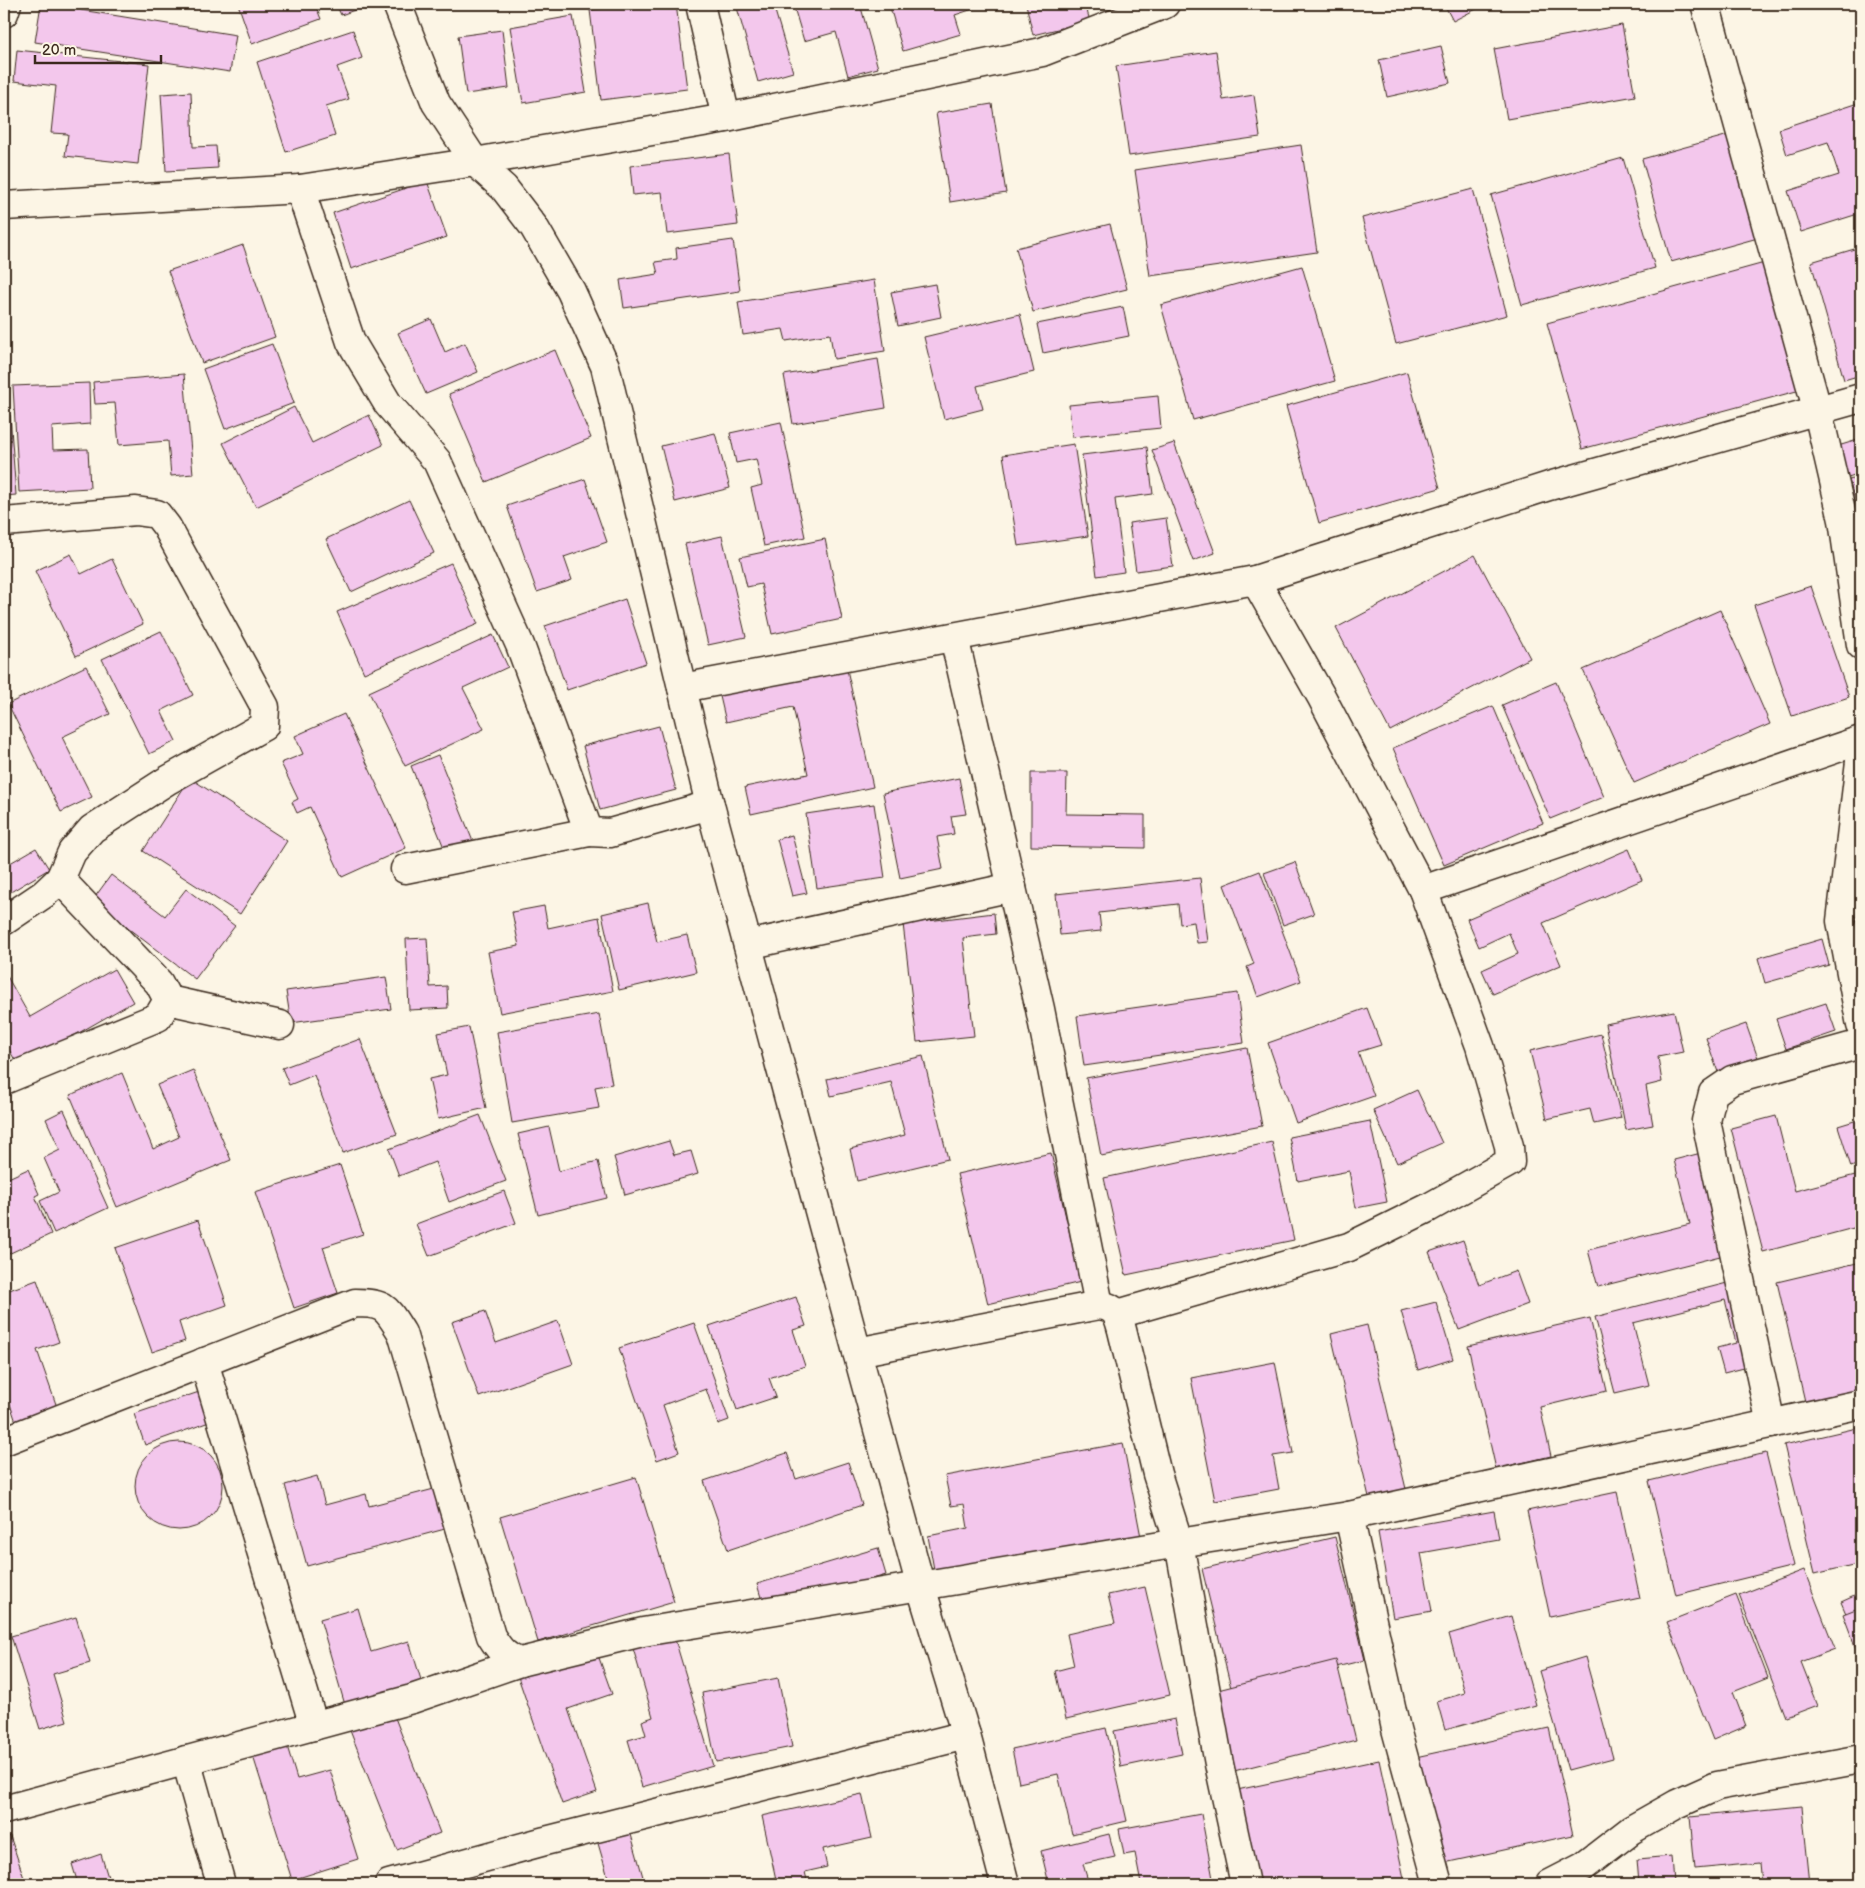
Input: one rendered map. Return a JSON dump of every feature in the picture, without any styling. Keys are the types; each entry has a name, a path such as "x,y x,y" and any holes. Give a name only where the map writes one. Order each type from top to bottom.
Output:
{"street":[{"path":"4,13 7,4"},
{"path":"397,4 436,103 475,162 504,188 534,227 570,291 605,366 710,805 921,1587 966,1735 1004,1884"},
{"path":"700,4 726,118"},
{"path":"4,206 300,189 475,162 726,118 1042,52 1116,13 1165,4"},
{"path":"1706,7 1818,412 1843,520 1861,645"},
{"path":"300,189 351,342 388,404 437,461 520,645 589,832"},
{"path":"682,688 1255,580 1549,486 1818,412 1861,398"},
{"path":"4,522 136,512 157,514 167,527 265,707 264,726 168,780 92,829 72,852 60,879 44,894 4,921"},
{"path":"857,1352 1108,1309 1349,1247 1428,1208 1510,1162 1509,1146 1480,1046 1423,890 1321,696 1255,580"},
{"path":"954,638 1108,1309 1156,1474 1179,1543 1219,1764 1245,1884"},
{"path":"1423,890 1861,740"},
{"path":"1861,753 1841,921 1858,990 1861,1025"},
{"path":"405,869 589,832 610,833 710,805"},
{"path":"60,879 158,984 168,1000 280,1025"},
{"path":"748,945 1012,887"},
{"path":"4,1080 158,1017 168,1000"},
{"path":"1771,1424 1706,1121 1713,1093 1732,1080 1861,1044"},
{"path":"4,1441 355,1303 376,1303 389,1313 402,1333 491,1636 500,1651 510,1659 520,1662"},
{"path":"204,1362 314,1726"},
{"path":"4,1810 412,1698 520,1662 643,1632 1349,1516 1861,1404"},
{"path":"1349,1516 1396,1729 1438,1884"},
{"path":"390,1884 545,1840 966,1735"},
{"path":"1550,1884 1583,1867 1631,1830 1677,1804 1717,1786 1861,1758"},
{"path":"186,1760 221,1884"}],"building":[{"path":"41,4 82,4 81,10 236,35 230,72 35,42"},
{"path":"238,4 315,4 321,19 252,44"},
{"path":"336,4 371,4 341,15"},
{"path":"639,4 676,4 687,89 601,100 590,10"},
{"path":"736,4 773,4 793,72 758,82"},
{"path":"793,4 860,4 878,68 848,76 836,32 804,41"},
{"path":"889,4 972,4 973,9 955,15 961,34 903,51"},
{"path":"1026,4 1085,4 1090,21 1033,35"},
{"path":"1444,4 1486,4 1453,21"},
{"path":"573,16 586,92 523,103 510,27"},
{"path":"1622,25 1635,96 1507,119 1494,49"},
{"path":"353,30 362,58 337,67 349,99 326,106 335,136 286,152 257,62"},
{"path":"502,30 509,88 466,94 458,36"},
{"path":"1441,46 1450,83 1387,97 1379,60"},
{"path":"17,50 149,64 138,164 65,156 68,134 51,133 56,86 14,81"},
{"path":"1216,51 1223,100 1254,95 1260,137 1129,156 1116,66"},
{"path":"191,92 193,147 216,146 218,168 166,171 161,94"},
{"path":"1861,102 1861,213 1801,232 1788,191 1839,175 1828,142 1787,155 1779,129"},
{"path":"992,104 1006,193 950,202 936,113"},
{"path":"1736,133 1765,236 1671,262 1642,159"},
{"path":"1301,145 1317,252 1150,276 1135,170"},
{"path":"729,154 738,225 667,234 662,192 633,195 630,166"},
{"path":"1623,158 1655,268 1522,305 1491,195"},
{"path":"427,181 447,237 351,269 333,213"},
{"path":"1473,189 1507,315 1396,344 1362,218"},
{"path":"1110,224 1127,289 1033,312 1016,248"},
{"path":"733,240 740,291 624,308 620,280 658,274 655,262 677,259 676,248"},
{"path":"243,245 275,337 202,363 168,271"},
{"path":"1861,247 1861,375 1844,380 1811,262"},
{"path":"1768,262 1804,389 1582,449 1547,323"},
{"path":"1302,266 1335,381 1193,420 1161,305"},
{"path":"874,280 885,351 834,359 830,334 786,341 783,329 743,335 738,302"},
{"path":"935,284 941,317 898,326 891,292"},
{"path":"1123,307 1129,336 1043,353 1037,324"},
{"path":"1020,314 1034,372 977,386 983,409 944,419 924,337"},
{"path":"431,319 445,352 465,343 478,372 426,394 398,333"},
{"path":"272,344 294,403 225,429 203,369"},
{"path":"555,350 591,438 486,482 449,394"},
{"path":"878,359 886,408 793,424 784,375"},
{"path":"1407,372 1440,488 1319,523 1286,406"},
{"path":"184,374 193,474 171,476 168,441 119,445 115,403 95,404 93,382"},
{"path":"89,383 90,424 52,427 53,450 88,449 90,488 19,492 13,386"},
{"path":"1158,396 1161,428 1072,437 1069,405"},
{"path":"294,407 312,443 369,415 383,445 256,507 223,443"},
{"path":"4,415 10,415 16,495 4,496"},
{"path":"781,422 805,537 764,546 751,488 762,485 756,459 736,463 730,433"},
{"path":"715,433 730,488 675,502 661,446"},
{"path":"1861,439 1861,473 1848,477 1838,446"},
{"path":"1174,443 1215,553 1193,561 1152,450"},
{"path":"1074,444 1088,536 1018,546 1003,455"},
{"path":"1147,447 1153,494 1115,499 1124,572 1097,576 1082,455"},
{"path":"1861,477 1861,521 1849,480"},
{"path":"585,479 607,542 564,557 572,580 537,592 507,506"},
{"path":"409,500 434,553 351,592 326,539"},
{"path":"1166,518 1173,566 1136,571 1129,523"},
{"path":"722,536 746,637 708,645 685,544"},
{"path":"825,539 842,619 772,634 761,584 747,587 740,557"},
{"path":"71,554 81,574 112,559 143,624 76,656 35,571"},
{"path":"1475,555 1530,658 1390,731 1336,628"},
{"path":"451,563 478,624 364,673 337,612"},
{"path":"1811,586 1849,697 1792,716 1754,605"},
{"path":"625,599 646,663 567,690 545,626"},
{"path":"1720,610 1770,724 1634,783 1583,670"},
{"path":"161,631 193,695 161,711 176,741 149,754 102,659"},
{"path":"493,635 508,667 463,688 484,729 405,766 369,692"},
{"path":"846,665 873,787 751,814 745,787 808,774 793,707 726,722 719,692"},
{"path":"86,666 110,714 62,737 92,797 61,812 8,704"},
{"path":"1556,682 1604,797 1550,819 1502,705"},
{"path":"1493,706 1543,823 1444,865 1393,748"},
{"path":"344,714 406,848 342,877 310,807 297,813 292,802 298,799 281,763 303,754 295,736"},
{"path":"659,726 676,790 600,810 583,746"},
{"path":"438,755 474,844 447,855 411,766"},
{"path":"1031,773 1067,773 1066,814 1145,815 1145,848 1031,846"},
{"path":"190,778 287,841 240,914 143,851"},
{"path":"959,778 966,814 951,816 954,834 937,837 943,869 900,878 883,793"},
{"path":"874,804 885,878 817,888 806,814"},
{"path":"792,835 807,893 792,896 777,839"},
{"path":"36,848 49,869 4,896 4,863 5,866"},
{"path":"1629,849 1642,880 1543,923 1561,965 1493,994 1482,970 1518,954 1509,933 1479,947 1467,919"},
{"path":"1295,862 1314,914 1283,925 1264,873"},
{"path":"1260,871 1301,981 1258,997 1247,967 1254,964 1224,885"},
{"path":"111,875 165,916 186,889 235,926 195,979 92,901"},
{"path":"1200,878 1208,942 1197,943 1194,922 1180,924 1178,904 1099,913 1101,931 1060,935 1056,894"},
{"path":"648,903 657,942 687,935 696,972 619,990 602,914"},
{"path":"544,906 548,928 599,917 613,991 500,1013 488,952 519,946 512,912"},
{"path":"994,913 996,934 963,938 974,1036 917,1042 903,924"},
{"path":"427,938 430,987 447,986 448,1008 409,1010 406,939"},
{"path":"1822,939 1829,965 1765,983 1758,958"},
{"path":"114,969 133,1002 19,1067 4,1041 4,971 30,1017"},
{"path":"386,977 391,1009 291,1023 286,991"},
{"path":"1237,993 1244,1043 1084,1066 1077,1016"},
{"path":"1826,1003 1836,1032 1786,1049 1776,1019"},
{"path":"1367,1008 1381,1045 1358,1052 1374,1096 1296,1123 1268,1043"},
{"path":"1674,1011 1683,1052 1658,1057 1662,1082 1646,1086 1653,1125 1626,1130 1605,1024"},
{"path":"599,1014 612,1084 595,1087 599,1108 512,1123 497,1032"},
{"path":"1746,1024 1759,1061 1719,1075 1706,1038"},
{"path":"469,1027 486,1108 438,1119 429,1079 447,1075 438,1033"},
{"path":"1601,1034 1621,1118 1594,1124 1590,1109 1547,1119 1530,1051"},
{"path":"360,1039 397,1134 343,1153 314,1075 289,1085 282,1068"},
{"path":"1247,1048 1262,1126 1101,1156 1086,1078"},
{"path":"923,1056 948,1159 857,1181 850,1149 905,1135 891,1082 831,1096 827,1079"},
{"path":"193,1070 231,1160 117,1207 70,1095 122,1073 153,1149 179,1137 157,1085"},
{"path":"1417,1090 1442,1143 1397,1163 1373,1110"},
{"path":"64,1110 108,1208 54,1233 40,1201 59,1192 44,1158 60,1150 46,1119"},
{"path":"480,1115 506,1181 449,1202 435,1162 399,1176 389,1149"},
{"path":"1776,1116 1795,1191 1859,1174 1861,1226 1763,1252 1731,1128"},
{"path":"1861,1119 1861,1163 1851,1167 1838,1126"},
{"path":"1370,1121 1387,1202 1356,1208 1349,1171 1298,1181 1289,1137"},
{"path":"549,1127 559,1171 598,1161 607,1198 538,1215 518,1134"},
{"path":"669,1141 674,1155 691,1151 698,1174 625,1195 614,1157"},
{"path":"1272,1142 1294,1240 1126,1275 1104,1178"},
{"path":"1051,1153 1081,1282 988,1304 957,1174"},
{"path":"1701,1153 1728,1254 1598,1287 1588,1250 1690,1224 1674,1160"},
{"path":"340,1165 363,1234 323,1247 338,1293 294,1308 255,1192"},
{"path":"28,1169 39,1194 35,1196 51,1234 4,1256 4,1180"},
{"path":"504,1191 516,1223 429,1256 416,1224"},
{"path":"198,1220 227,1305 179,1322 185,1341 152,1352 115,1248"},
{"path":"1463,1240 1479,1285 1516,1271 1528,1304 1459,1330 1429,1252"},
{"path":"1861,1262 1861,1396 1807,1410 1777,1282"},
{"path":"37,1280 59,1342 37,1350 58,1410 17,1425 4,1386 4,1292"},
{"path":"1731,1282 1752,1366 1724,1373 1717,1348 1736,1343 1725,1300 1633,1323 1649,1385 1615,1393 1595,1317"},
{"path":"796,1297 806,1326 793,1330 805,1366 769,1378 776,1397 737,1410 709,1326"},
{"path":"1436,1302 1453,1359 1418,1370 1401,1311"},
{"path":"485,1311 496,1343 558,1321 573,1364 479,1397 452,1322"},
{"path":"1590,1318 1607,1391 1540,1407 1551,1456 1496,1469 1468,1346"},
{"path":"694,1323 729,1420 718,1424 706,1389 663,1405 679,1452 657,1460 619,1348"},
{"path":"1367,1325 1406,1489 1369,1497 1331,1334"},
{"path":"1275,1362 1293,1453 1273,1456 1279,1489 1215,1501 1191,1378"},
{"path":"202,1391 212,1421 145,1445 134,1414"},
{"path":"1861,1427 1861,1563 1815,1574 1784,1445"},
{"path":"170,1442 188,1442 204,1449 216,1461 223,1477 223,1495 216,1511 204,1523 188,1530 170,1530 154,1523 142,1511 135,1495 135,1477 142,1461 154,1449"},
{"path":"1123,1443 1141,1537 935,1575 928,1536 968,1528 964,1504 951,1506 945,1476"},
{"path":"787,1453 796,1479 848,1462 862,1505 728,1550 704,1481"},
{"path":"1766,1453 1794,1566 1676,1595 1649,1481"},
{"path":"317,1476 325,1505 366,1494 369,1506 434,1489 445,1529 307,1566 285,1485"},
{"path":"636,1477 674,1602 538,1642 500,1517"},
{"path":"1617,1492 1640,1598 1550,1617 1527,1511"},
{"path":"1494,1511 1499,1539 1421,1553 1432,1611 1393,1618 1378,1532"},
{"path":"1335,1537 1365,1660 1232,1692 1202,1569"},
{"path":"878,1548 886,1575 765,1611 757,1584"},
{"path":"1804,1570 1835,1649 1801,1662 1818,1705 1786,1717 1739,1595"},
{"path":"1145,1587 1170,1695 1066,1719 1055,1671 1074,1666 1067,1634 1115,1623 1108,1595"},
{"path":"1861,1593 1861,1627 1853,1630 1841,1602"},
{"path":"1736,1595 1768,1678 1733,1692 1746,1726 1713,1740 1667,1622"},
{"path":"1861,1607 1861,1662 1843,1614"},
{"path":"358,1608 371,1652 409,1641 422,1683 345,1705 320,1619"},
{"path":"1511,1616 1536,1705 1445,1730 1437,1701 1465,1693 1449,1634"},
{"path":"76,1617 90,1663 53,1674 67,1721 40,1729 11,1636"},
{"path":"671,1626 713,1766 642,1787 628,1740 646,1735 642,1721 653,1717 630,1638"},
{"path":"594,1644 612,1694 568,1709 597,1792 562,1804 516,1671"},
{"path":"1585,1657 1613,1758 1568,1770 1539,1671"},
{"path":"1336,1660 1356,1740 1230,1772 1210,1692"},
{"path":"778,1678 792,1747 716,1762 702,1693"},
{"path":"392,1710 440,1833 397,1850 349,1728"},
{"path":"1175,1719 1182,1754 1121,1767 1114,1731"},
{"path":"1106,1728 1127,1821 1072,1834 1058,1774 1019,1783 1012,1749"},
{"path":"1549,1728 1573,1835 1435,1865 1411,1758"},
{"path":"287,1746 297,1779 330,1770 358,1859 292,1880 253,1756"},
{"path":"1379,1760 1405,1883 1256,1884 1237,1790"},
{"path":"862,1794 872,1838 823,1849 827,1867 805,1872 808,1884 777,1884 762,1816"},
{"path":"1802,1806 1810,1884 1761,1884 1759,1863 1695,1869 1690,1817"},
{"path":"1201,1814 1214,1884 1141,1884 1135,1853 1124,1855 1119,1829"},
{"path":"630,1831 645,1884 610,1884 597,1840"},
{"path":"1109,1834 1115,1857 1083,1864 1089,1884 1049,1884 1041,1851"},
{"path":"10,1836 26,1884 4,1884 4,1838"},
{"path":"101,1854 110,1884 78,1884 72,1864"},
{"path":"1672,1856 1674,1884 1639,1884 1637,1859"}]}
